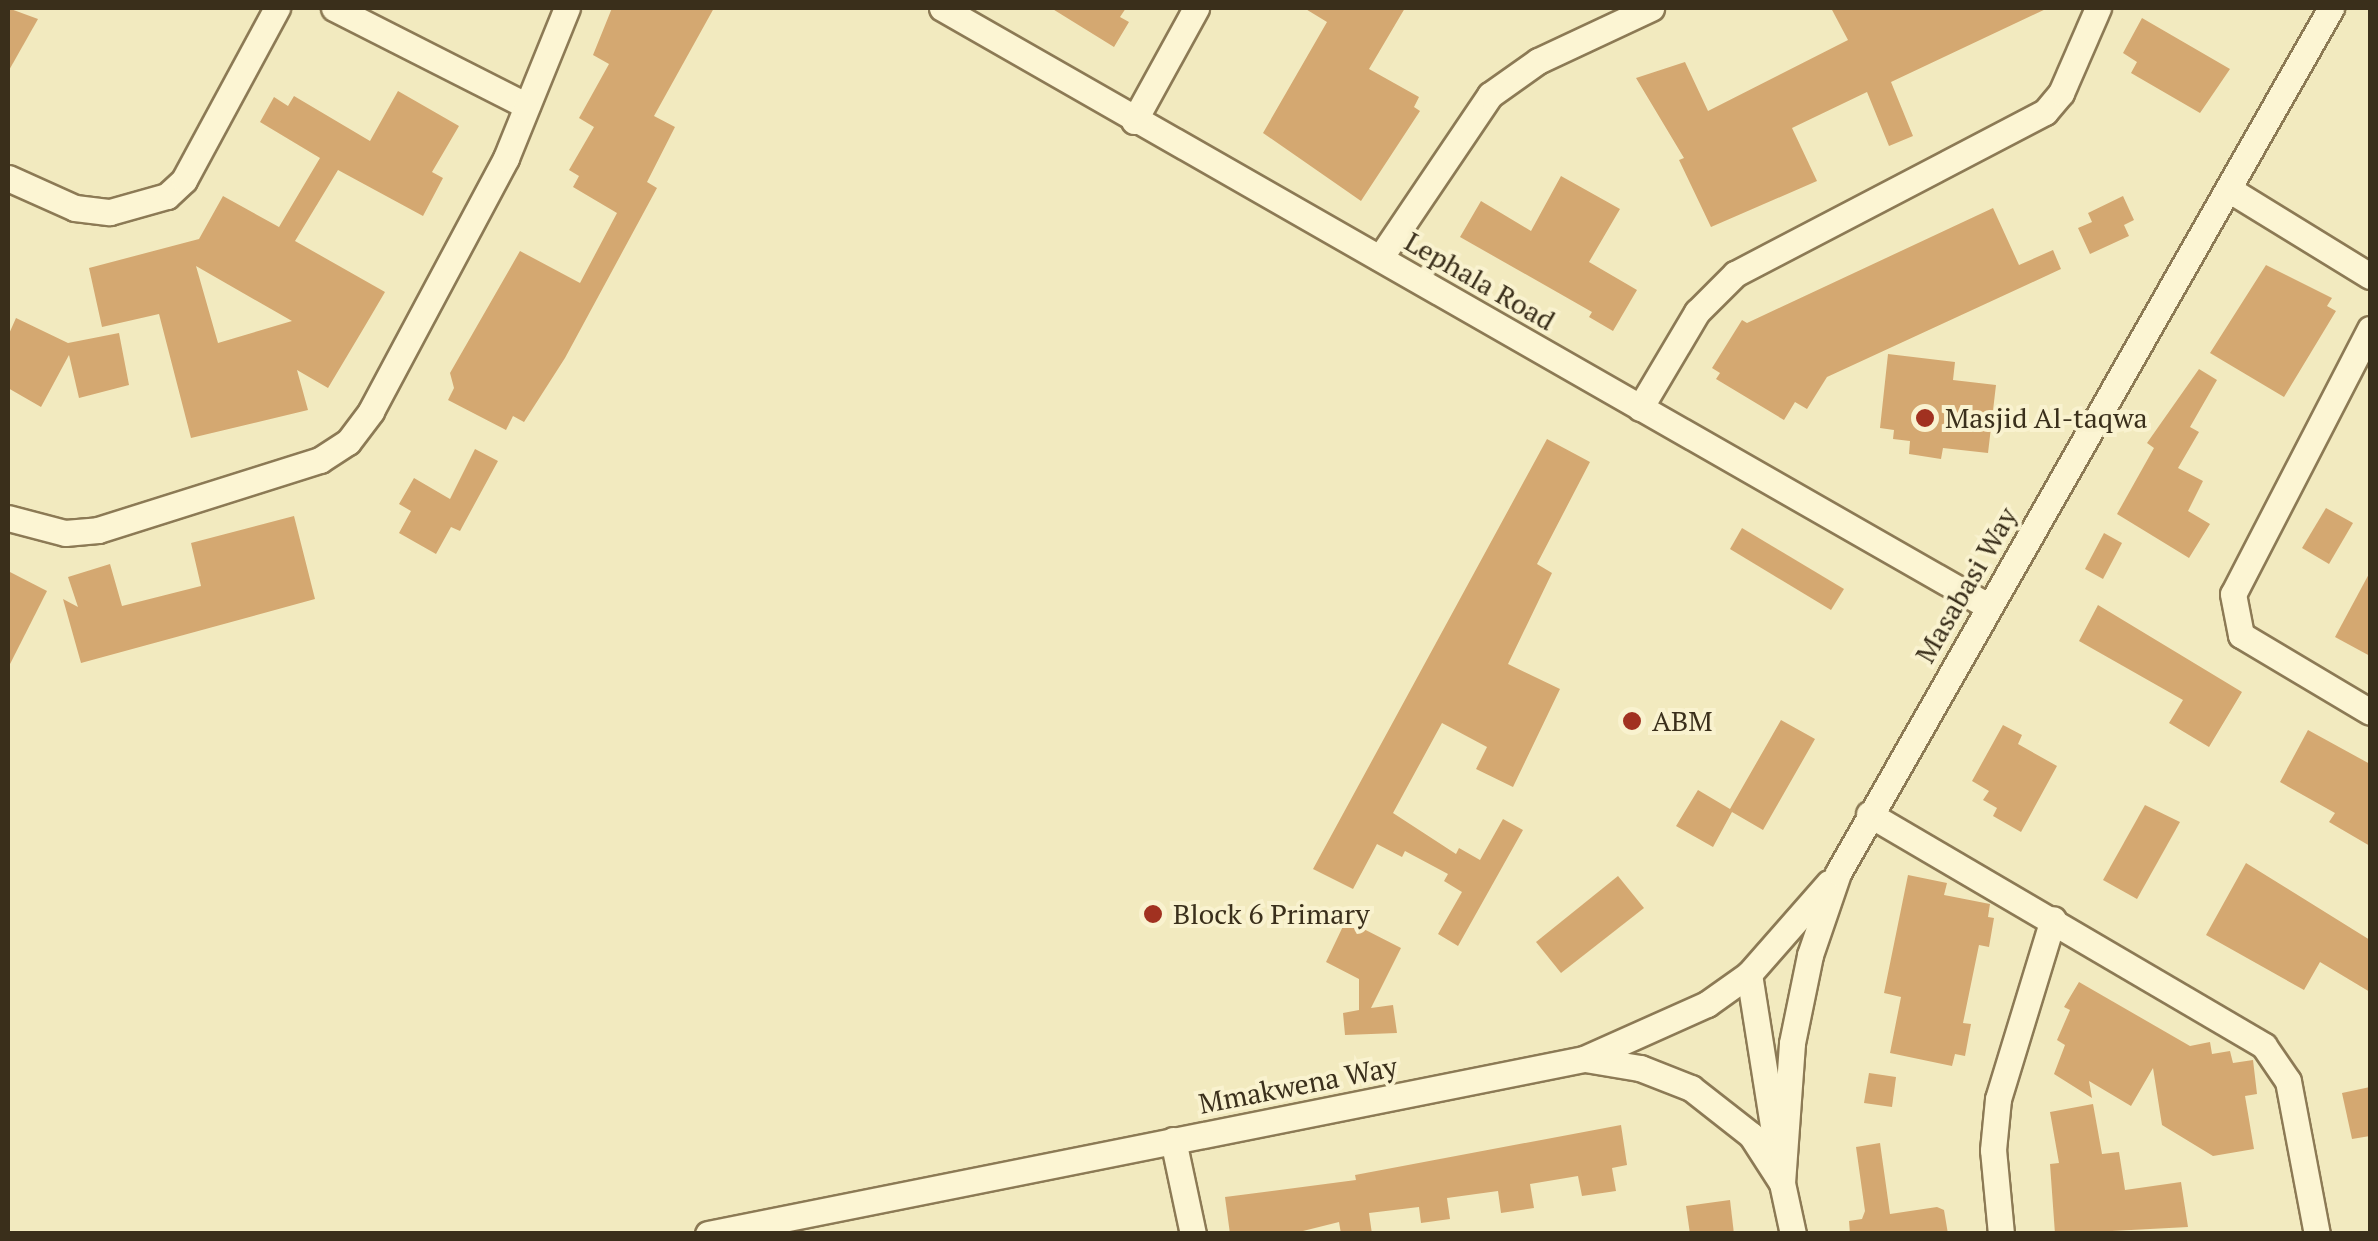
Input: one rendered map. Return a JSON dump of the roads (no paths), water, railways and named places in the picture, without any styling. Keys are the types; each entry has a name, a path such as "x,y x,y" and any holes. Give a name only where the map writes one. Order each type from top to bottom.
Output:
{"street":[{"path":"8,178 74,208 110,212 167,196 184,180 277,8"},
{"path":"334,8 527,106"},
{"path":"8,518 65,532 98,530 320,460 348,442 470,226 527,106 567,8"},
{"name":"Lephala Road","path":"942,8 1134,122 1988,606"},
{"path":"1134,122 1196,8"},
{"path":"1380,258 1490,95 1538,61 1651,8"},
{"path":"1640,408 1697,312 1734,274 2045,112 2060,93 2098,8"},
{"name":"Masabasi Way","path":"1792,1234 1782,1183 1798,1002 1838,873 2331,8"},
{"path":"2230,190 2370,276"},
{"path":"2370,329 2232,594 2241,635 2370,712"},
{"path":"1869,814 2264,1046 2288,1081 2316,1234"},
{"name":"Mmakwena Way","path":"708,1234 1584,1059 1651,1033 1749,974 1838,873"},
{"path":"2001,1234 1992,1150 1998,1099 2053,919"},
{"path":"1749,974 1782,1183"},
{"path":"1584,1059 1640,1068 1692,1088 1751,1134 1782,1183"},
{"path":"1173,1140 1193,1234"}],"place":[{"name":"Masjid Al-taqwa","path":"1925,418"},
{"name":"ABM","path":"1632,721"},
{"name":"Block 6 Primary","path":"1153,914"}]}
